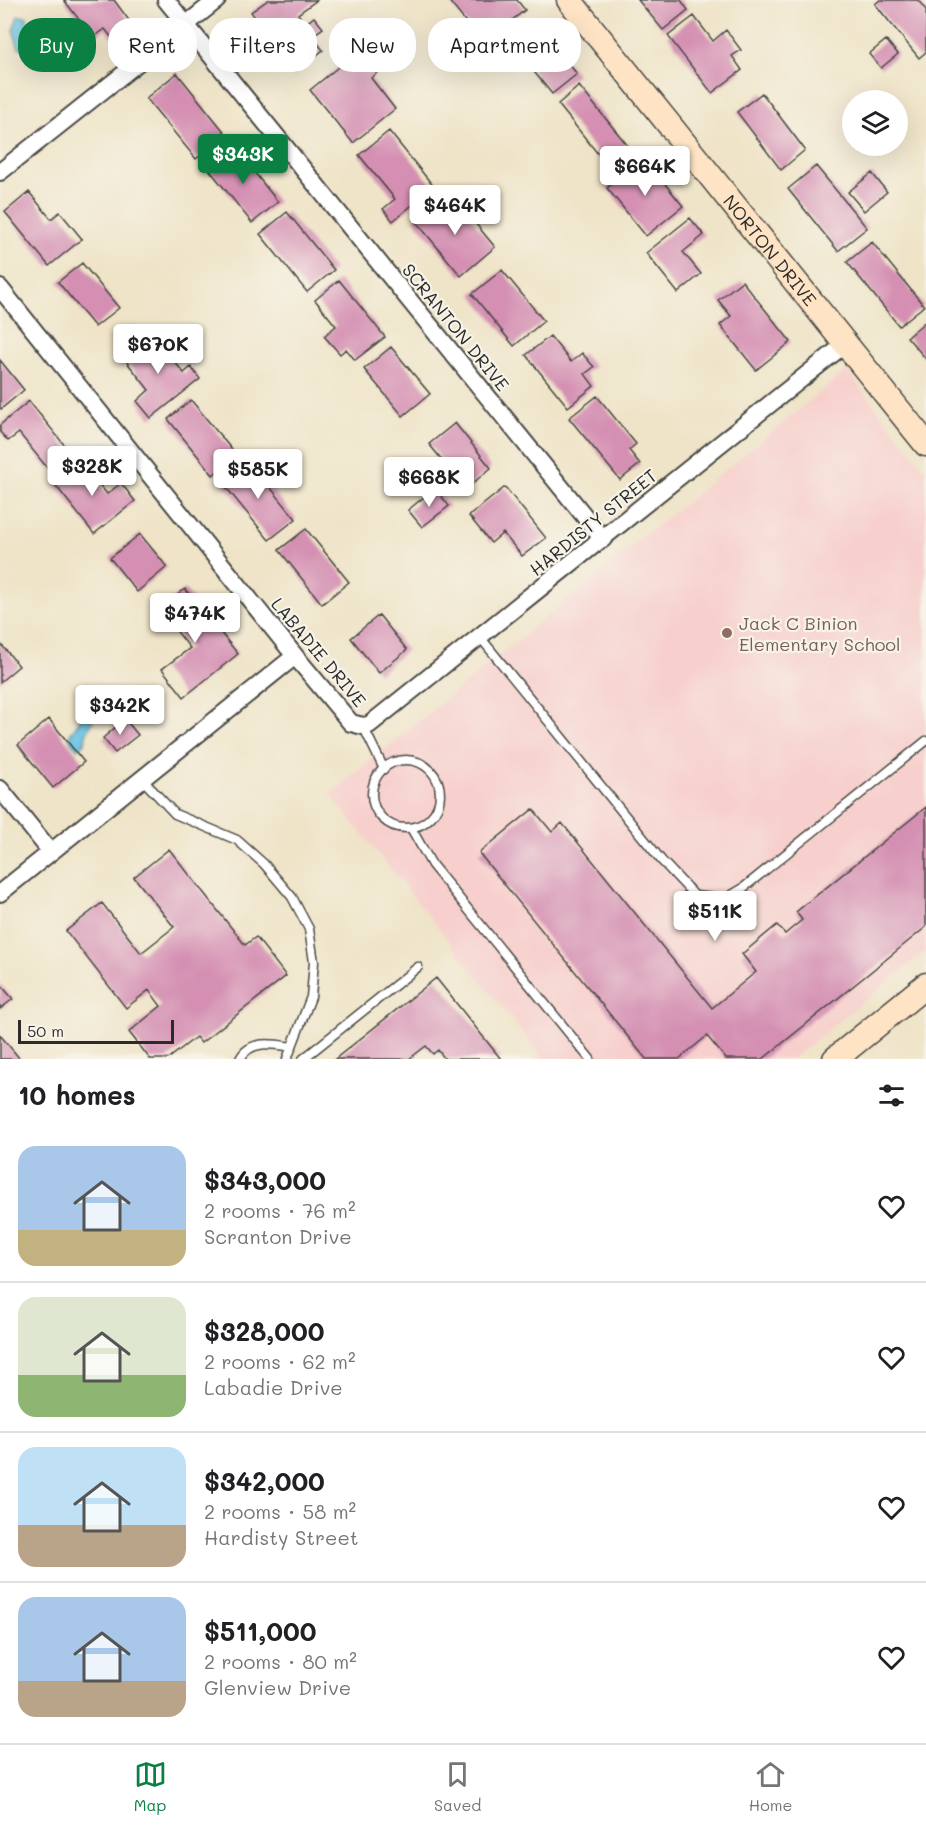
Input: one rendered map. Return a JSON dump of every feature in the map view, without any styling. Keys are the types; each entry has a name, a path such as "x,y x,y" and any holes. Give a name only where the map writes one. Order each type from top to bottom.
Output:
{"street":[{"name":"SCRANTON DRIVE","path":"166,0 180,18"},
{"path":"195,18 217,0"},
{"name":"NORTON DRIVE","path":"569,0 926,444"},
{"name":"SCRANTON DRIVE","path":"197,39 603,539"},
{"path":"0,172 127,72"},
{"name":"LABADIE DRIVE","path":"0,288 295,656 351,723 363,726"},
{"name":"HARDISTY STREET","path":"363,726 369,725 845,344"},
{"path":"0,893 295,656"},
{"path":"0,789 51,852"},
{"path":"835,1059 926,985"}],"lane":[{"path":"480,637 662,861 695,896 725,899 742,889 926,741"},
{"path":"363,726 384,769"},
{"path":"404,761 415,762 426,766 434,775 439,785 438,808 422,825 400,828 382,818 376,809 373,787 377,777 384,769 404,761"},
{"path":"142,779 175,814 237,840 264,864 292,897 309,929 314,963 311,997 287,1059"},
{"path":"411,828 432,865 590,1059"},
{"path":"303,1059 417,967"},
{"path":"240,1059 252,1047 268,1044 292,1047"}],"shaded area":[{"name":"Jack C Binion Elementary School","path":"847,370 926,471 926,951 792,1059 544,1059 330,794"}],"water":[{"path":"18,16 27,17 18,18 18,45 13,30"},
{"path":"82,717 93,721 86,734 85,743 78,749 69,736"}],"building":[{"path":"64,0 114,0 127,18 108,18 108,33 105,29 96,36 96,18 78,18"},
{"path":"268,0 317,0 298,14 301,18 256,18 251,12"},
{"path":"448,0 517,0 525,10 515,18 463,18"},
{"path":"638,0 681,0 688,10 663,30"},
{"path":"880,0 918,0 926,10 926,52 919,58 875,4"},
{"path":"694,16 713,41 726,30 741,50 732,56 742,70 712,93 668,36"},
{"path":"317,21 323,28 317,32"},
{"path":"886,40 898,54 881,68 869,54"},
{"path":"317,42 323,50 317,55"},
{"path":"332,72 378,72 371,78 395,109 353,143 310,90"},
{"path":"534,72 575,72 577,74 552,94"},
{"path":"177,73 226,134 196,159 146,98"},
{"path":"579,86 628,146 606,164 558,104"},
{"path":"762,93 805,150 781,170 737,112"},
{"path":"389,131 434,187 393,221 383,209 395,199 359,155"},
{"path":"234,147 278,202 252,223 208,168"},
{"path":"644,158 683,206 646,236 607,188"},
{"path":"816,166 867,228 838,251 788,189"},
{"path":"872,173 887,192 864,211 848,192"},
{"path":"29,192 51,219 60,212 82,239 49,266 5,212"},
{"path":"439,198 458,221 467,213 495,247 461,276 414,219"},
{"path":"287,212 334,270 307,292 260,234"},
{"path":"690,218 704,235 683,252 701,274 678,293 646,253"},
{"path":"872,242 924,306 899,326 847,262"},
{"path":"82,263 119,308 95,327 58,282"},
{"path":"502,270 544,321 514,346 472,294"},
{"path":"339,280 385,337 355,360 346,349 340,354 324,336 336,326 315,300"},
{"path":"742,281 791,342 756,370 720,325 731,316 718,300"},
{"path":"926,321 926,359 907,337"},
{"path":"150,333 184,373 191,367 200,379 151,418 137,401 149,390 122,356"},
{"path":"550,336 571,362 582,353 594,367 585,374 594,386 568,407 526,355"},
{"path":"391,347 430,394 403,416 364,369"},
{"path":"0,360 24,390 1,409 0,407"},
{"path":"597,396 636,444 629,450 640,464 620,480 569,418"},
{"path":"191,400 237,456 213,475 168,419"},
{"path":"29,401 70,452 48,469 19,433 8,441 0,432 0,425"},
{"path":"455,423 491,468 466,489 429,444"},
{"path":"79,460 107,494 121,483 135,501 94,534 53,482"},
{"path":"248,460 296,519 269,540 221,481"},
{"path":"505,487 546,538 522,556 503,533 491,543 469,516"},
{"path":"435,488 449,506 422,527 408,510"},
{"path":"306,529 349,582 322,604 279,550"},
{"path":"140,534 167,567 137,592 110,558"},
{"path":"185,589 238,654 184,697 162,669 190,648 159,609"},
{"path":"379,615 407,650 379,673 351,638"},
{"path":"0,643 19,666 0,682"},
{"path":"49,719 84,762 53,788 18,745"},
{"path":"125,719 138,735 115,753 103,738"},
{"path":"926,807 926,927 763,1059 726,1059 707,1036 679,1059 646,1059 479,853 533,809 552,832 562,823 712,1008 756,972 742,954 777,925 785,934 802,920 796,912"},
{"path":"169,849 245,945 256,937 286,976 201,1043 196,1037 168,1059 150,1059 129,1032 161,1006 149,990 126,1008 66,931 102,903 141,953 174,927 134,877"},
{"path":"436,978 501,1059 445,1059 438,1050 433,1054 426,1046 409,1059 335,1059"},
{"path":"0,984 13,999 0,1009"},
{"path":"0,1035 20,1059 0,1059"}],"place":[{"name":"Jack C Binion Elementary School","path":"727,633"}]}
